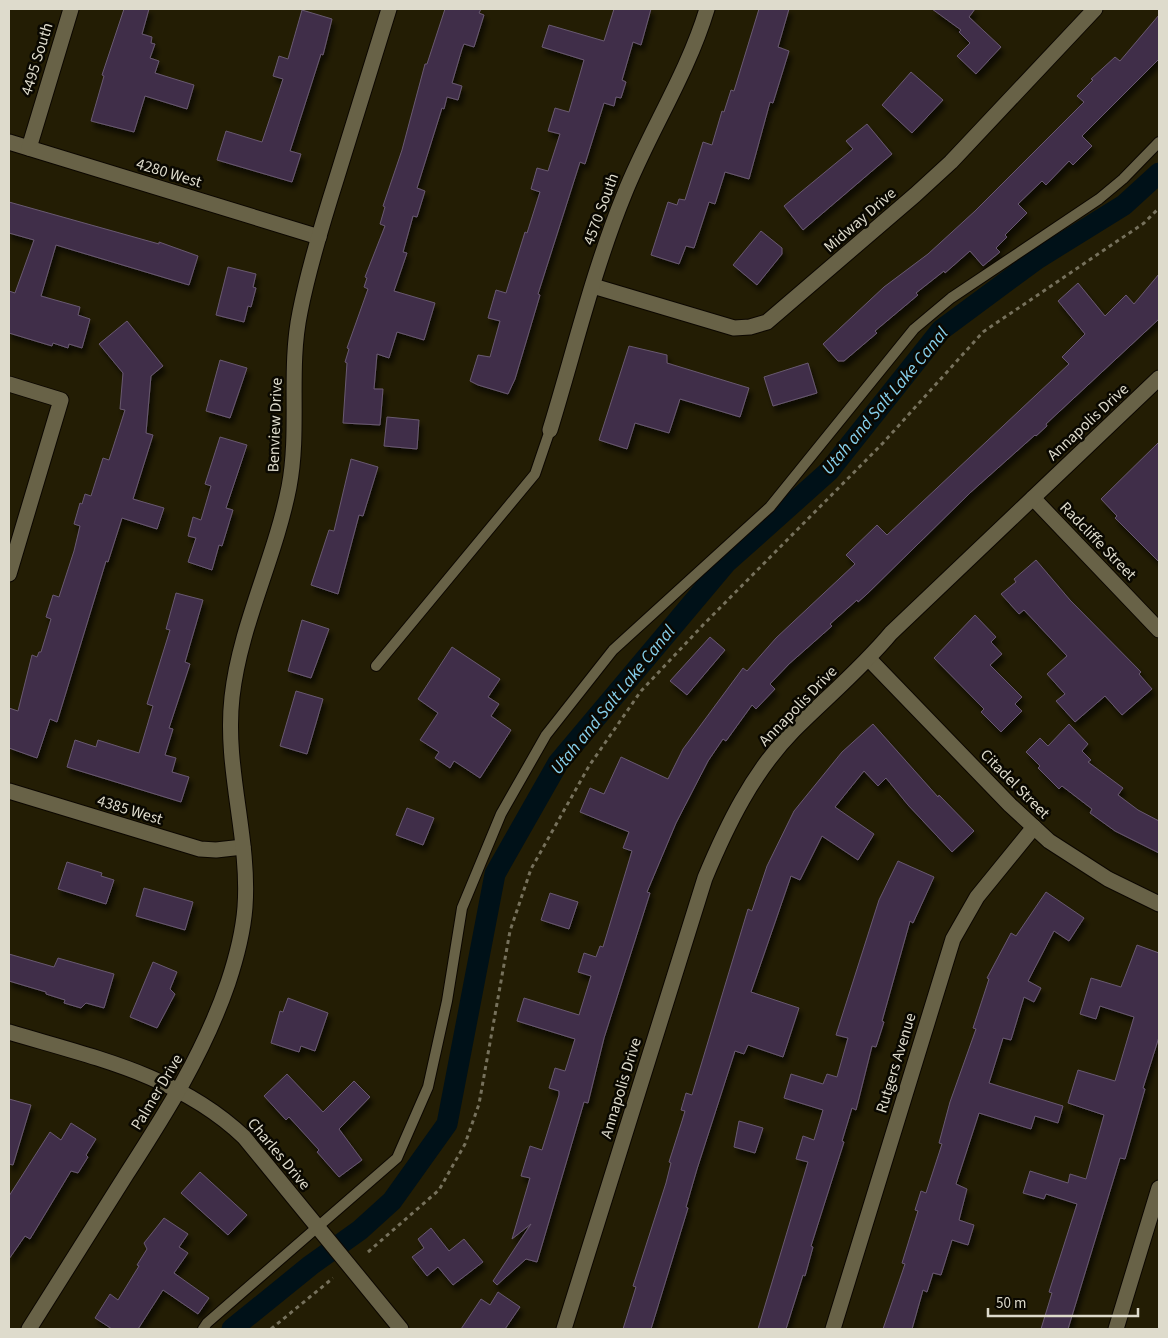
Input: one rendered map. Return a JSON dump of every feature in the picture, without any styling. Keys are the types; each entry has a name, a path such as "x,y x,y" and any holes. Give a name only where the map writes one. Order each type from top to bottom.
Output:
{"street":[{"name":"4495 South","path":"28,148 71,9"},
{"name":"Benview Drive","path":"243,847 231,751 231,701 238,659 290,485 296,430 296,341 299,314 319,237 389,9"},
{"name":"4570 South","path":"550,430 593,286 624,193 689,58 707,9"},
{"name":"Midway Drive","path":"593,286 734,328 750,327 767,322 951,162 1095,9"},
{"name":"4280 West","path":"9,142 319,237"},
{"name":"Annapolis Drive","path":"564,1329 706,878 716,852 743,798 775,753 793,732 869,659 891,633 1159,378"},
{"path":"9,384 61,400 9,574"},
{"name":"Radcliffe Street","path":"1033,498 1159,630"},
{"name":"Citadel Street","path":"869,659 1034,827 1088,867 1159,904"},
{"name":"4385 West","path":"9,791 200,849 216,850 243,847"},
{"name":"Rutgers Avenue","path":"833,1329 953,939 977,897 1034,827"},
{"name":"Palmer Drive","path":"29,1329 180,1091 212,1024 229,981 240,941 245,907 243,847"},
{"name":"Charles Drive","path":"9,1032 137,1071 180,1091 215,1113 244,1137 401,1329"},
{"path":"1116,1329 1159,1188"}],"lane":[{"path":"203,1329 320,1231 397,1158 428,1087 447,1001 462,908 501,814 546,735 613,650 770,506 914,328 951,298 1099,198 1123,179 1159,142"},
{"path":"376,666 535,474 550,430"}],"path":[{"path":"368,1252 439,1190 464,1144 480,1104 510,931 531,869 588,766 641,691 704,624 883,443 983,332 1144,223 1159,208"},
{"path":"271,1329 333,1278"}],"building":[{"path":"124,9 149,9 142,34 152,37 151,43 155,44 150,58 159,61 155,73 194,85 187,109 145,96 134,132 91,121 104,76 102,75"},
{"path":"445,9 481,9 479,13 484,15 474,47 464,44 462,49 452,83 462,86 458,100 447,97 444,109 442,108 417,188 425,191 417,217 413,216 403,252 407,253 394,291 435,303 424,340 397,332 389,358 377,354 374,389 383,389 380,425 343,423 347,363 345,362 349,349 347,348 368,289 364,287 367,278 365,277 385,226 380,224 385,207 383,206 402,150 425,64 427,64"},
{"path":"614,9 651,9 641,45 633,42 622,80 626,82 621,98 616,97 614,106 604,103 585,164 580,162 538,294 540,295 515,379 508,394 478,385 470,381 478,355 490,357 500,321 488,318 496,290 506,293 540,192 531,189 537,168 548,171 560,134 548,131 555,108 569,112 584,60 542,47 549,25 604,41"},
{"path":"759,9 789,9 778,47 789,51 773,103 770,102 749,179 725,172 715,204 709,202 694,248 686,246 679,264 651,255 668,202 677,205 679,199 685,200 703,142 712,145 722,111 724,112 731,90 734,91"},
{"path":"932,9 975,9 969,17 1001,47 976,74 957,56 970,43 959,32 961,30"},
{"path":"302,10 332,19 323,55 321,54 290,151 301,154 292,182 217,160 226,131 262,142 283,79 273,76 279,56 288,59"},
{"path":"1159,15 1159,59 1082,136 1092,146 1073,165 1069,161 1046,185 1042,181 1018,204 1027,213 1005,235 1007,237 996,248 1000,252 983,266 970,251 945,273 944,271 916,293 918,295 875,331 877,333 844,361 838,361 823,344 884,287 928,254 975,211 1084,102 1077,96 1093,80 1091,79 1115,57 1120,61"},
{"path":"911,72 943,100 912,133 882,105"},
{"path":"867,124 892,154 803,230 784,206 853,149 846,141"},
{"path":"9,202 159,244 159,242 198,256 189,285 56,245 41,296 80,307 78,315 90,319 82,348 69,344 68,348 53,343 52,346 9,333 9,291 15,293 34,240 9,233"},
{"path":"761,231 782,248 782,254 757,285 733,265"},
{"path":"228,267 256,274 253,287 256,288 251,307 248,306 244,322 216,315"},
{"path":"1159,274 1159,319 1046,424 1047,426 971,492 866,595 858,602 857,600 830,624 832,626 789,664 770,684 775,689 756,709 752,705 726,741 723,739 708,761 676,823 647,892 650,893 604,1038 588,1103 584,1102 537,1262 526,1259 497,1285 493,1281 531,1224 512,1239 530,1178 521,1176 530,1146 542,1150 559,1095 559,1091 549,1088 555,1068 565,1071 575,1039 517,1021 524,998 579,1015 591,976 578,972 584,953 596,957 600,946 603,947 632,851 623,848 629,832 580,812 590,788 604,794 621,757 668,779 683,749 743,668 747,671 776,638 855,564 846,555 877,525 887,535 1069,364 1062,357 1085,334 1058,301 1078,283 1105,316 1126,295 1134,304"},
{"path":"127,321 163,366 151,376 146,433 153,435 133,499 164,508 157,529 122,518 108,562 106,561 57,722 50,719 37,758 9,748 9,708 18,711 32,655 37,657 39,652 41,652 51,619 46,617 53,595 59,597 74,551 80,526 74,524 80,503 82,504 85,494 91,496 103,458 109,460 125,410 120,409 123,373 99,344"},
{"path":"629,346 667,355 667,363 749,388 740,417 680,399 669,433 635,423 627,449 599,440"},
{"path":"220,360 247,368 230,418 206,411"},
{"path":"808,363 817,393 773,406 764,377"},
{"path":"387,417 419,420 417,449 384,446"},
{"path":"220,437 247,445 226,508 233,510 222,546 219,545 212,570 188,562 196,538 188,536 193,517 201,520 211,486 205,484"},
{"path":"1159,442 1159,562 1115,518 1117,516 1101,499"},
{"path":"351,459 378,467 363,516 359,515 338,594 311,585 329,530 334,531"},
{"path":"1036,560 1070,600 1141,672 1139,674 1152,689 1122,715 1105,696 1075,722 1056,701 1065,694 1047,674 1067,656 1024,610 1019,614 1001,594 1016,582 1014,579"},
{"path":"176,593 203,600 185,662 190,664 169,728 173,729 165,755 176,758 172,772 189,777 181,802 67,767 75,740 96,747 98,740 139,753 153,706 147,704 170,630 166,629"},
{"path":"975,615 996,637 991,642 1002,654 990,665 1022,697 1015,704 1022,711 1001,732 981,712 984,709 934,658"},
{"path":"302,620 329,629 311,678 288,671"},
{"path":"710,637 725,650 687,695 670,681"},
{"path":"452,647 500,679 488,697 499,704 491,716 511,730 480,778 454,761 450,768 435,758 439,752 420,740 438,713 418,699"},
{"path":"296,691 323,699 307,754 280,746"},
{"path":"873,724 938,797 939,795 974,831 952,852 908,805 886,778 878,786 864,771 835,807 874,834 858,860 822,836 800,880 791,876 751,992 799,1008 783,1057 748,1045 744,1054 735,1051 697,1169 686,1207 688,1208 651,1329 623,1329 636,1287 633,1286 666,1183 671,1163 669,1162 685,1111 681,1110 686,1093 692,1095 748,909 752,911 767,866 794,811 842,752"},
{"path":"1069,724 1088,744 1082,751 1091,760 1088,762 1123,788 1118,795 1138,810 1159,821 1159,853 1115,831 1090,813 1092,809 1062,786 1059,789 1038,768 1040,766 1026,752 1040,738 1048,746"},
{"path":"407,808 434,818 423,845 396,835"},
{"path":"898,861 934,877 913,923 910,921 882,1021 884,1022 876,1047 872,1046 856,1110 852,1108 842,1141 844,1142 811,1246 813,1247 805,1276 803,1275 786,1329 758,1329 808,1162 796,1159 803,1136 814,1140 823,1110 784,1098 791,1074 823,1084 827,1074 837,1077 848,1038 836,1035 879,900"},
{"path":"67,862 102,873 101,876 114,880 106,904 58,889"},
{"path":"144,888 193,902 185,930 136,916"},
{"path":"1046,892 1084,918 1069,941 1054,931 1028,981 1041,988 1034,1002 1024,997 1011,1040 1003,1038 989,1083 1063,1106 1058,1123 1035,1116 1031,1129 979,1113 956,1184 967,1189 959,1220 974,1225 968,1245 952,1240 941,1275 933,1273 927,1292 923,1290 912,1329 883,1329 905,1264 902,1263 918,1211 915,1210 921,1191 926,1193 942,1144 939,1143 950,1102 976,1029 973,1028 989,979 987,978 1011,933 1016,936"},
{"path":"550,893 578,902 569,929 541,920"},
{"path":"1137,945 1159,953 1159,1037 1143,1088 1145,1089 1125,1159 1120,1158 1068,1329 1041,1329 1052,1293 1049,1292 1077,1204 1046,1194 1044,1199 1023,1193 1030,1171 1068,1183 1070,1174 1086,1179 1104,1115 1068,1103 1078,1070 1115,1081 1134,1017 1100,1006 1096,1019 1080,1014 1091,978 1121,987"},
{"path":"9,954 54,967 58,958 114,974 104,1008 86,1003 81,1008 64,1003 65,1000 46,994 46,992 9,981"},
{"path":"153,962 177,972 170,989 175,994 157,1028 130,1017"},
{"path":"288,998 328,1013 315,1051 301,1046 299,1052 271,1043 280,1011 283,1012"},
{"path":"287,1074 323,1112 354,1081 370,1097 339,1129 362,1160 339,1177 317,1152 319,1150 289,1117 286,1120 264,1096"},
{"path":"9,1099 31,1105 13,1165 9,1164"},
{"path":"739,1121 763,1128 755,1153 734,1147"},
{"path":"71,1123 96,1139 86,1155 88,1157 78,1173 71,1171 30,1239 25,1236 9,1259 9,1196 50,1132 61,1140"},
{"path":"200,1172 247,1215 228,1235 181,1193"},
{"path":"164,1218 188,1234 179,1247 188,1253 174,1273 209,1298 198,1314 163,1290 138,1329 112,1329 95,1318 110,1294 118,1300 147,1249 144,1243"},
{"path":"431,1228 449,1251 464,1239 483,1262 453,1285 438,1267 427,1276 412,1257 424,1248 418,1239"},
{"path":"498,1292 520,1307 505,1329 461,1329 481,1299 490,1305"}],"waterway":[{"name":"Utah and Salt Lake Canal","path":"232,1329 311,1265 360,1230 392,1201 447,1124 495,874 558,763 726,563 829,471 941,330 1037,259 1124,205 1159,173"}]}
